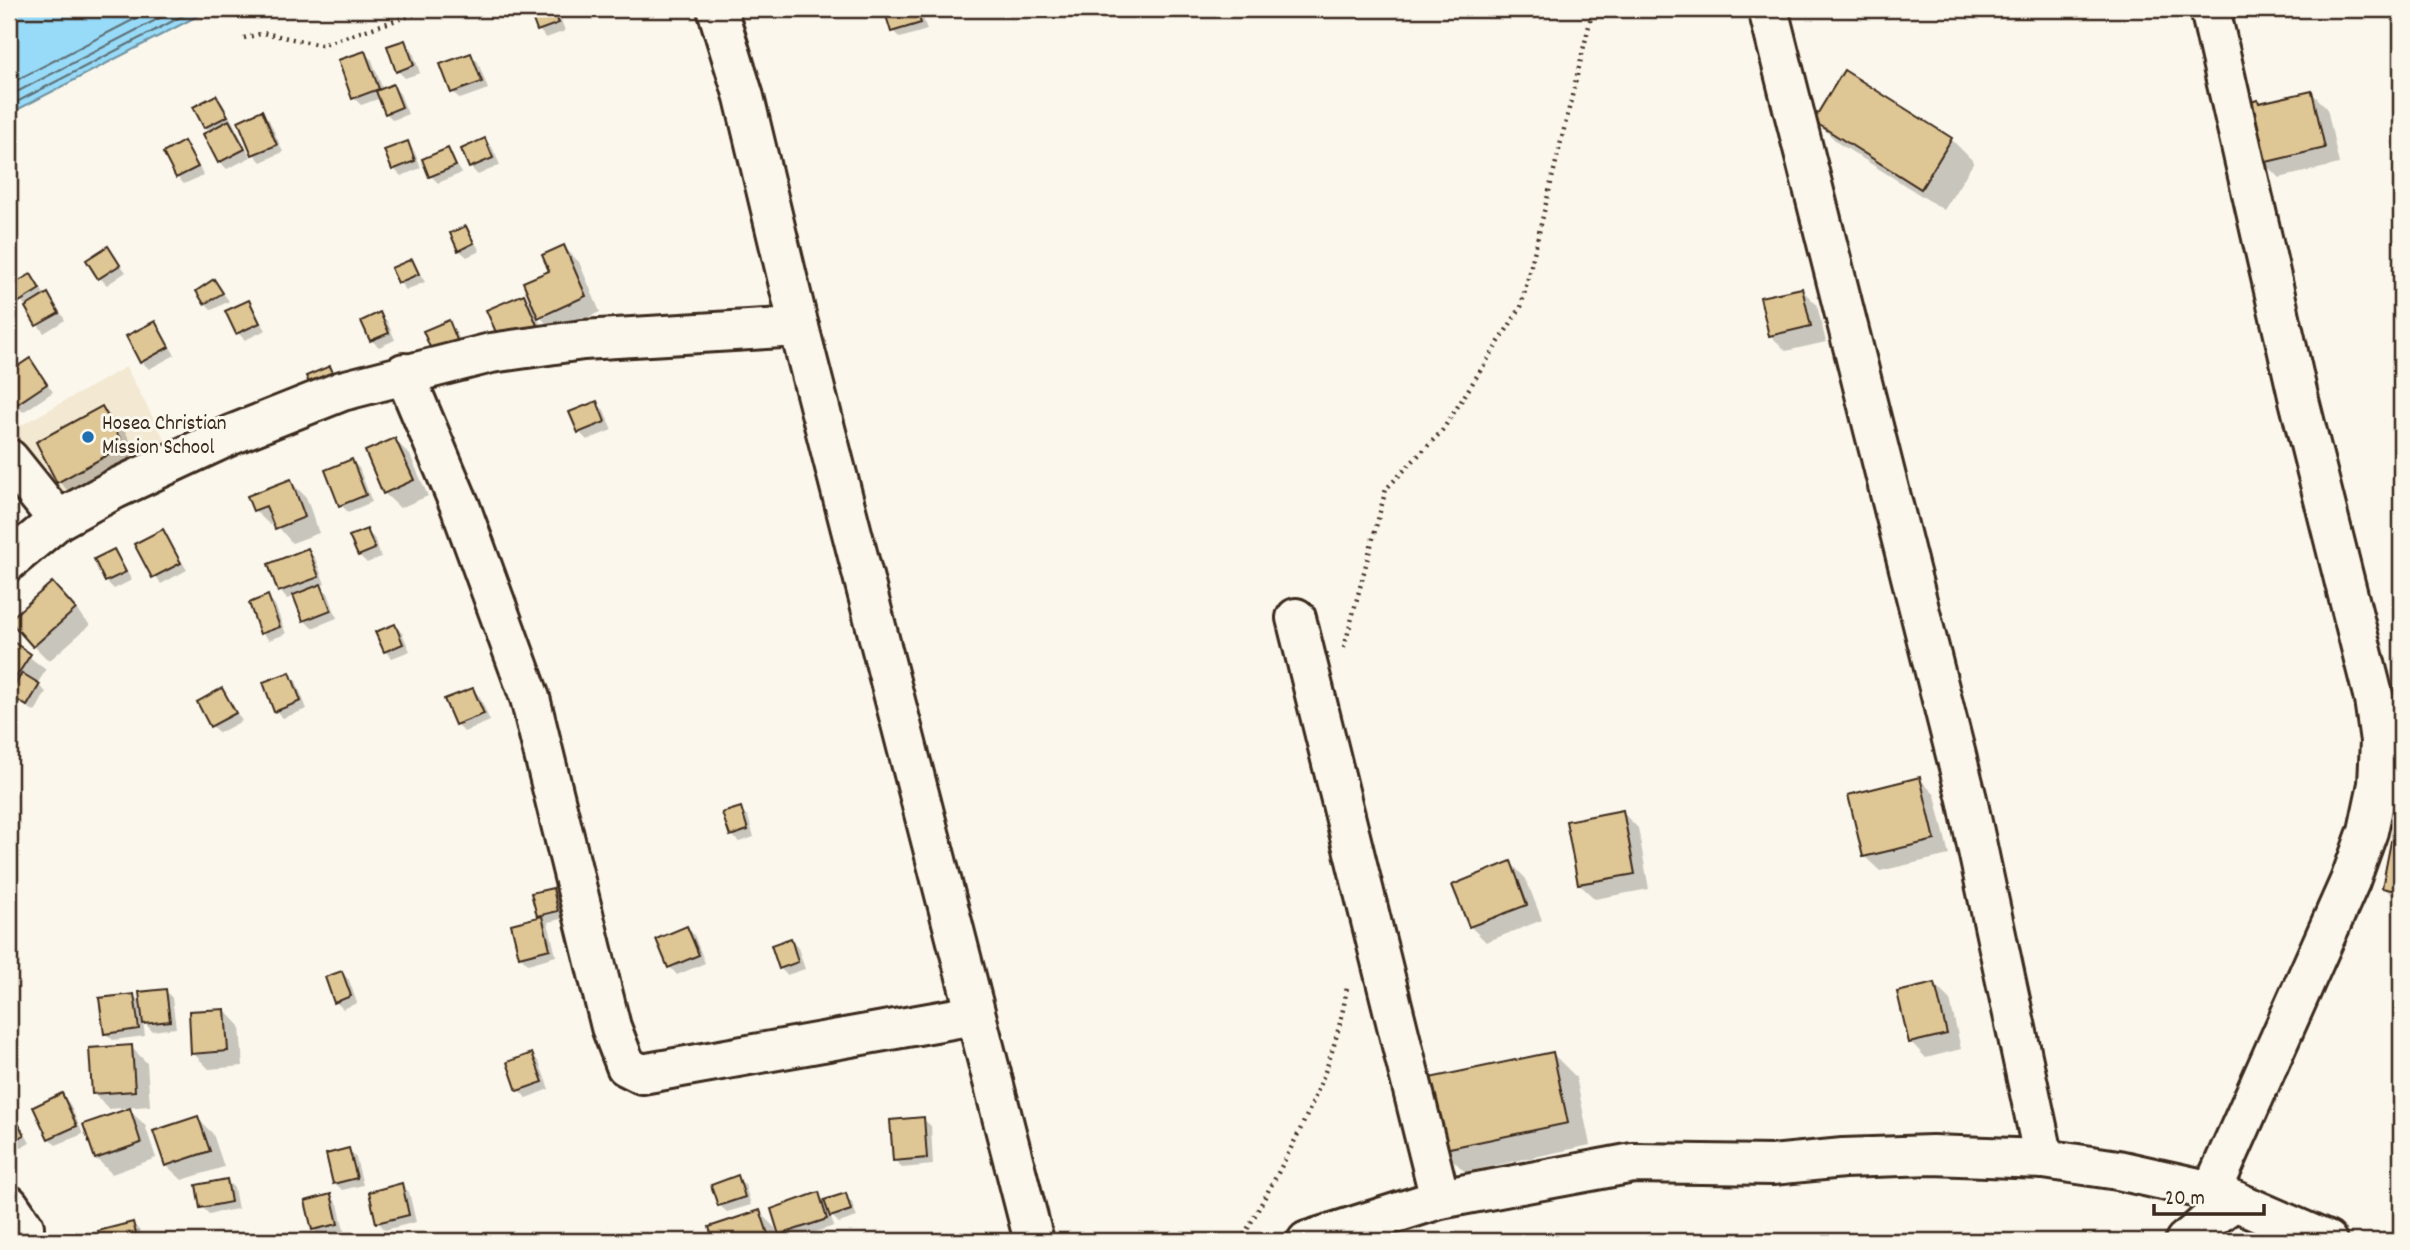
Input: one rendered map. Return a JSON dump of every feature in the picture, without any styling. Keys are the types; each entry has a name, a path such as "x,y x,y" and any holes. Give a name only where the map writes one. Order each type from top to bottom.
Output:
{"street":[{"path":"717,9 744,97 799,327 1034,1241"},
{"path":"1768,9 1967,799 2044,1159"},
{"path":"2185,1241 2207,1225 2220,1209 2350,881 2368,831 2378,784 2380,741 2365,656 2298,396 2210,9"},
{"path":"9,561 58,520 231,435 342,391 404,373 491,353 583,340 799,327"},
{"path":"404,373 460,506 530,698 611,1027 626,1066 642,1074 974,1015"},
{"path":"9,459 58,520"},
{"path":"1296,618 1440,1199"},
{"path":"1307,1241 1440,1199 1633,1163 1772,1165 1843,1158 1932,1155 2044,1159 2118,1170 2224,1196 2327,1241"}],"path":[{"path":"244,38 264,33 321,45 430,9"},
{"path":"1341,661 1385,489 1442,431 1521,307 1581,48 1593,9"},
{"path":"1241,1241 1323,1084 1341,1026 1348,973"}],"shaded area":[{"name":"Hosea Christian Mission School","path":"126,367 166,442 49,506 9,432"}],"water":[{"path":"9,9 211,9 9,114"}],"building":[{"path":"529,9 553,9 559,23 537,31"},
{"path":"884,9 916,9 921,23 891,32"},
{"path":"405,40 414,65 396,72 387,46"},
{"path":"365,51 379,89 352,99 338,60"},
{"path":"471,53 482,82 451,93 440,64"},
{"path":"1844,70 1952,138 1921,189 1813,121"},
{"path":"393,84 402,107 385,114 376,91"},
{"path":"2312,91 2325,148 2262,163 2233,106"},
{"path":"216,95 228,116 204,128 193,107"},
{"path":"262,110 277,145 252,155 238,121"},
{"path":"229,120 245,149 218,163 203,134"},
{"path":"485,138 493,158 469,168 461,149"},
{"path":"184,141 198,167 176,178 163,153"},
{"path":"408,141 415,161 392,170 384,150"},
{"path":"448,148 456,166 429,177 422,159"},
{"path":"466,226 474,243 458,251 450,233"},
{"path":"564,245 586,296 538,318 523,282 549,271 542,255"},
{"path":"108,246 120,265 98,279 86,260"},
{"path":"412,259 419,274 398,283 391,268"},
{"path":"31,274 40,289 19,302 10,286"},
{"path":"214,279 223,293 204,304 196,291"},
{"path":"1802,288 1811,326 1769,336 1760,297"},
{"path":"48,293 59,313 36,326 25,307"},
{"path":"524,294 537,325 500,341 486,310"},
{"path":"249,300 260,323 236,334 225,311"},
{"path":"380,312 389,333 370,341 361,321"},
{"path":"449,320 461,350 436,361 423,331"},
{"path":"155,321 169,347 140,363 126,336"},
{"path":"30,358 47,384 14,406 9,397 9,372"},
{"path":"330,366 338,384 314,394 306,376"},
{"path":"597,401 605,422 578,433 569,412"},
{"path":"102,406 124,446 57,483 36,442"},
{"path":"395,438 414,480 383,494 365,451"},
{"path":"352,459 366,495 339,506 325,470"},
{"path":"291,479 305,517 275,529 266,506 253,511 247,496"},
{"path":"163,529 181,563 152,578 134,544"},
{"path":"367,529 375,549 358,556 349,536"},
{"path":"308,548 319,577 278,592 268,564"},
{"path":"114,549 126,572 105,582 94,559"},
{"path":"52,582 76,609 33,647 9,620"},
{"path":"321,584 331,610 303,621 293,595"},
{"path":"268,595 280,627 260,634 249,603"},
{"path":"395,624 403,644 384,652 375,632"},
{"path":"9,639 31,654 9,688"},
{"path":"290,672 301,701 274,712 263,682"},
{"path":"22,673 40,684 27,706 9,695"},
{"path":"222,688 236,713 210,727 197,702"},
{"path":"473,688 484,714 455,725 444,699"},
{"path":"1920,777 1935,840 1863,857 1848,795"},
{"path":"741,807 748,830 730,836 722,813"},
{"path":"1623,810 1635,874 1578,884 1566,821"},
{"path":"2391,841 2401,843 2401,892 2382,888"},
{"path":"1511,861 1527,905 1469,927 1452,885"},
{"path":"553,888 558,911 537,916 531,893"},
{"path":"542,916 550,949 519,957 511,924"},
{"path":"687,926 699,955 668,968 656,939"},
{"path":"791,938 798,962 779,969 771,945"},
{"path":"342,971 351,996 334,1003 325,977"},
{"path":"1935,983 1947,1034 1909,1043 1897,992"},
{"path":"166,989 170,1021 143,1024 139,992"},
{"path":"134,994 139,1029 104,1034 99,998"},
{"path":"225,1009 228,1051 191,1054 189,1011"},
{"path":"132,1045 135,1091 92,1094 89,1048"},
{"path":"1553,1052 1568,1123 1440,1150 1425,1079"},
{"path":"532,1053 543,1082 517,1091 507,1062"},
{"path":"62,1093 77,1126 48,1139 33,1107"},
{"path":"9,1104 24,1135 9,1143"},
{"path":"130,1108 141,1143 95,1159 83,1124"},
{"path":"198,1116 210,1151 165,1166 153,1131"},
{"path":"924,1117 927,1158 893,1161 890,1120"},
{"path":"349,1148 357,1178 333,1184 326,1154"},
{"path":"738,1175 745,1197 718,1206 711,1185"},
{"path":"227,1179 231,1202 200,1208 196,1185"},
{"path":"402,1183 409,1215 376,1223 369,1192"},
{"path":"819,1192 827,1219 779,1235 771,1209"},
{"path":"846,1193 851,1210 830,1217 824,1200"},
{"path":"331,1194 338,1224 312,1230 305,1201"},
{"path":"760,1210 770,1240 713,1241 709,1227"},
{"path":"133,1222 138,1241 101,1241 98,1231"}],"place":[{"name":"Hosea Christian Mission School","path":"88,437"}]}
